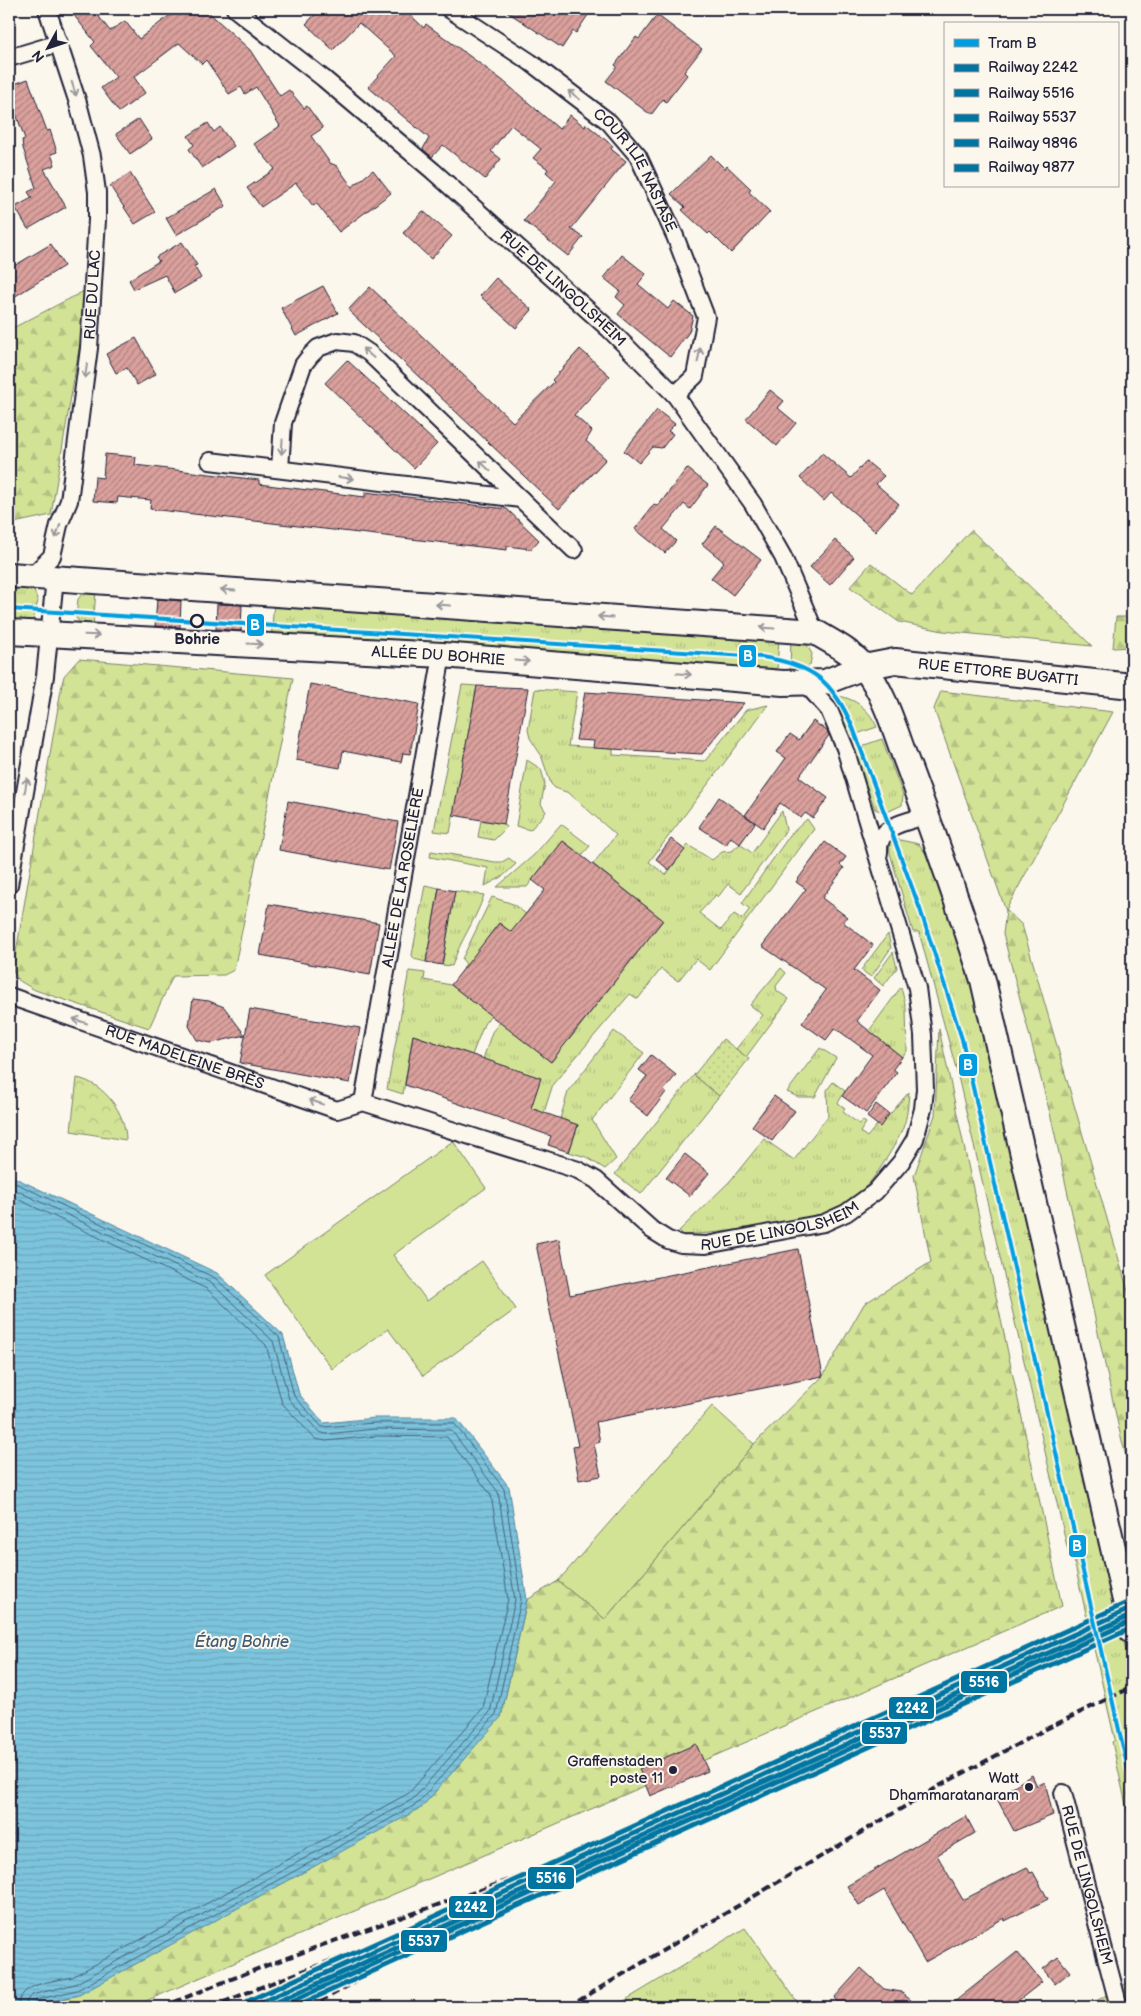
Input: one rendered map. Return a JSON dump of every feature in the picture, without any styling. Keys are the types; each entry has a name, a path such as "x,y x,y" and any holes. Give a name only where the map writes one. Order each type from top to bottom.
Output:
{"main road":[{"path":"20,576 815,632 843,648 864,667 881,696 958,900 983,980 1132,1631"},
{"name":"ALLÉE DU BOHRIE","path":"9,632 442,655 806,684 825,682 864,667"},
{"name":"RUE ETTORE BUGATTI","path":"864,667 895,661 1132,686"}],"street":[{"name":"RUE DU LAC","path":"20,576 52,556 60,525 69,501 89,348 98,220 95,175 78,104 47,9"},
{"name":"RUE DE LINGOLSHEIM","path":"235,9 323,78 433,171 608,329 675,395 753,504 783,557 810,614 815,632"},
{"name":"COUR ILIE NASTASE","path":"449,9 530,62 609,122 638,156 675,236 706,317 695,376 675,395"},
{"path":"9,58 59,43"},
{"path":"280,469 284,423 303,365 318,348 329,342 347,341 354,343 368,354 574,550"},
{"path":"210,461 521,499"},
{"path":"9,885 51,634 55,578"},
{"name":"ALLÉE DE LA ROSELIÈRE","path":"362,1102 442,655"},
{"name":"RUE DE LINGOLSHEIM","path":"362,1102 578,1170 596,1180 652,1230 681,1244 706,1245 824,1223 846,1213 874,1192 901,1162 915,1139 923,1109 924,1054 917,988 835,720 824,701 806,684"},
{"name":"RUE DE LINGOLSHEIM","path":"879,860 879,841 884,832 899,824 926,816"},
{"name":"RUE MADELEINE BRÈS","path":"9,996 337,1110 362,1102"},
{"name":"RUE DE LINGOLSHEIM","path":"1063,1793 1119,2007"}],"green space":[{"path":"84,291 81,337 51,515 9,524 9,330"},
{"path":"971,530 1092,646 943,631 899,622 850,587 871,563 912,595"},
{"path":"9,587 28,588 34,591 38,601 33,620 29,622 9,622"},
{"path":"96,591 93,627 82,625 76,618 78,599 84,592"},
{"path":"274,602 779,636 777,671 271,639"},
{"path":"1116,617 1132,617 1132,647 1113,648"},
{"path":"791,638 807,645 812,654 810,665 801,671 790,671"},
{"path":"79,659 293,678 234,970 224,975 173,976 149,1028 35,990 18,980 13,970 62,684 64,676"},
{"path":"462,685 477,686 450,833 434,831"},
{"path":"535,689 577,692 568,746 613,749 613,755 705,761 746,710 768,705 649,862 666,875 688,845 712,860 722,852 732,851 740,844 752,853 782,811 786,830 741,893 728,884 718,897 716,895 699,913 721,930 734,914 742,919 750,909 742,903 790,835 807,819 814,829 710,970 696,959 678,981 661,969 638,999 630,994 553,1084 538,1131 525,1126 540,1079 483,1059 492,1032 500,1022 551,1062 559,1052 529,1029 539,1017 569,1040 663,920 593,864 616,835 569,793 555,788 551,784 541,755 530,738 528,730"},
{"path":"941,691 1113,712 1006,910 1022,925 1132,1305 1132,1480 1119,1429 1052,1121 1003,934 1006,911 934,709"},
{"path":"830,695 852,700 864,708 877,727 848,737"},
{"path":"882,739 903,795 902,805 885,813 875,809 853,749"},
{"path":"527,760 541,769 545,783 541,804 546,812 530,830 516,826"},
{"path":"481,820 504,824 507,827 494,840 478,837"},
{"path":"561,824 590,846 582,855 563,841 527,887 497,887 534,855"},
{"path":"895,839 919,844 926,854 946,906 984,1028 1132,1677 1132,1832 1112,1742 1115,1740 1073,1557 1069,1555 957,1072 919,932 913,932 890,853 889,842"},
{"path":"431,851 495,862 502,862 509,858 516,864 502,877 485,886 488,868 430,857"},
{"path":"425,885 439,888 426,962 414,959 412,955"},
{"path":"455,891 484,895 452,966 442,965"},
{"path":"492,897 513,904 544,928 548,960 499,923 469,963 489,987 463,967 466,964 462,959"},
{"path":"888,934 891,948 871,977 861,970"},
{"path":"893,952 897,968 883,986 874,978"},
{"path":"781,968 786,973 776,986 777,991 789,999 746,1057 736,1049 763,1015 750,1005"},
{"path":"409,971 425,973 424,980 451,985 491,1015 484,1024 472,1055 413,1035 403,1094 387,1089"},
{"path":"901,987 906,1008 907,1051 902,1057 869,1031"},
{"path":"939,1029 1062,1606 132,2007 28,2007 79,1995 501,1717 527,1600 558,1581 605,1619 754,1444 823,1376 864,1304 931,1262 914,1176 935,1115"},
{"path":"614,1031 644,1053 592,1120 616,1159 605,1169 586,1157 569,1152 578,1125 560,1119 568,1092"},
{"path":"723,1039 749,1059 719,1096 694,1075"},
{"path":"820,1048 836,1058 815,1097 798,1097 787,1092"},
{"path":"694,1075 719,1096 641,1194 615,1174"},
{"path":"77,1078 96,1086 112,1101 122,1120 126,1140 71,1131"},
{"path":"833,1082 845,1091 838,1103 845,1108 843,1112 859,1124 863,1121 866,1123 860,1132 867,1137 877,1125 880,1126 909,1092 906,1119 901,1132 880,1169 860,1192 848,1202 833,1210 793,1222 702,1234 684,1235 679,1231 730,1181 764,1139 794,1160 828,1116 827,1090"},
{"path":"453,1141 486,1188 393,1255 427,1301 482,1261 516,1309 423,1376 388,1329 332,1369 265,1275"},
{"path":"712,1406 754,1444 605,1619 558,1581"},
{"path":"745,1928 801,2007 614,2007"},
{"path":"1132,1980 1132,2007 1086,2007"}],"water":[{"name":"Étang Bohrie","path":"9,1175 217,1273 283,1335 299,1394 324,1423 375,1418 456,1418 509,1487 527,1600 501,1717 421,1808 79,1995 28,2007 9,2007"}],"building":[{"path":"69,9 93,9 110,31 125,21 139,39 178,9 205,9 250,50 280,96 289,90 304,108 307,106 323,128 311,136 330,163 337,166 352,187 373,170 391,193 339,232 317,204 313,206 296,183 261,207 247,188 275,169 254,144 280,126 256,87 245,94 241,87 229,94 206,60 202,64 179,43 134,77 145,93 119,112 101,88 116,77 91,46 95,42"},
{"path":"320,9 404,9 424,28 426,24 502,80 559,129 570,115 585,127 586,124 613,146 611,149 626,161 571,229 583,237 568,256 524,221 556,181 546,172 548,169 533,158 541,149 511,125 491,151 501,159 485,179 443,145 432,157 423,149 429,138 368,87 396,56 359,23 333,50 306,24"},
{"path":"503,9 592,9 576,33 573,31 562,48"},
{"path":"657,15 702,49 684,72 687,75 666,102 663,99 651,115 606,81 617,67 615,65 636,37 639,39"},
{"path":"28,79 47,131 50,130 57,152 51,154 55,165 44,169 66,207 28,229 15,207 32,198 28,192 36,188 23,148 22,140 25,139 9,94 9,86"},
{"path":"139,119 152,139 130,154 116,134"},
{"path":"208,123 214,132 220,127 234,146 202,168 189,149 194,145 188,136"},
{"path":"711,155 725,169 727,166 751,189 749,192 770,212 731,253 710,232 708,234 682,210 685,207 671,194"},
{"path":"130,173 155,212 135,224 110,186"},
{"path":"216,189 226,206 176,235 166,218"},
{"path":"423,211 452,236 431,259 403,233"},
{"path":"182,242 197,265 194,266 201,278 175,293 165,275 134,289 129,280 159,261 156,257"},
{"path":"51,244 64,266 9,300 9,269"},
{"path":"622,255 646,274 638,284 668,309 674,301 693,316 689,332 670,357 618,314 625,305 616,297 620,291 604,278"},
{"path":"496,278 532,310 516,328 480,296"},
{"path":"323,286 338,313 296,336 281,308"},
{"path":"370,287 513,422 554,382 552,380 580,349 610,376 574,415 592,431 586,441 606,459 559,509 348,310"},
{"path":"136,338 156,374 137,385 127,368 116,373 106,354"},
{"path":"347,360 437,444 414,468 325,383"},
{"path":"770,390 784,401 778,408 796,423 777,446 746,419"},
{"path":"657,410 675,424 668,431 673,434 662,448 653,447 639,463 624,451"},
{"path":"822,453 851,478 866,461 884,476 876,484 899,504 875,531 831,493 824,501 800,478"},
{"path":"105,454 136,457 135,465 259,480 259,484 365,497 365,492 507,509 539,540 531,549 507,546 507,550 150,509 151,500 118,497 117,503 93,501 95,477 103,478"},
{"path":"687,468 708,485 690,509 684,504 663,529 676,541 665,553 635,529 654,504 658,506"},
{"path":"716,526 761,560 733,595 711,578 724,562 702,544"},
{"path":"835,540 854,557 830,585 810,567"},
{"path":"157,599 181,601 180,627 155,626"},
{"path":"217,604 242,605 241,631 216,629"},
{"path":"310,684 419,704 410,754 403,753 401,762 343,751 340,768 296,760"},
{"path":"477,686 528,688 504,824 453,815"},
{"path":"585,692 744,703 702,754 593,748 594,741 576,740"},
{"path":"813,721 827,731 829,735 799,777 828,798 813,818 805,813 801,818 780,803 763,828 745,815 786,758 777,752 790,734 799,740"},
{"path":"719,797 755,823 740,844 731,837 726,845 699,827"},
{"path":"288,801 398,822 389,870 279,850"},
{"path":"671,839 685,850 669,870 656,859"},
{"path":"563,841 663,920 551,1062 451,985 499,923 511,932 545,890 532,880"},
{"path":"825,842 846,857 840,865 844,868 822,898 847,917 843,922 873,945 854,970 880,990 857,1021 902,1057 893,1069 897,1072 866,1113 842,1096 872,1055 835,1028 826,1040 802,1023 826,990 762,946 806,889 796,882"},
{"path":"439,888 455,891 442,965 426,962"},
{"path":"269,904 379,923 370,975 260,955"},
{"path":"193,999 209,1001 224,1007 245,1035 211,1043 197,1040 189,1026"},
{"path":"250,1009 360,1028 350,1083 240,1063"},
{"path":"413,1035 541,1078 531,1108 578,1125 569,1152 548,1145 551,1136 405,1085"},
{"path":"651,1055 676,1075 648,1116 628,1100 647,1076 639,1070"},
{"path":"774,1096 795,1111 772,1141 752,1126"},
{"path":"876,1104 889,1114 880,1127 867,1117"},
{"path":"685,1154 709,1173 690,1196 666,1178"},
{"path":"559,1239 570,1295 798,1249 823,1376 596,1422 600,1442 594,1444 601,1476 579,1480 573,1447 578,1446 536,1244"},
{"name":"Graffenstaden poste 11","path":"696,1744 708,1771 650,1796 639,1769"},
{"path":"1032,1775 1037,1786 1045,1782 1053,1815 1014,1831 996,1797"},
{"path":"966,1816 975,1833 937,1855 963,1900 1027,1867 1030,1873 1033,1872 1048,1899 1005,1921 1004,1918 925,1962 884,1890 859,1905 847,1886"},
{"path":"1017,1952 1042,1982 1010,2007 948,2007"},
{"path":"1058,1957 1070,1972 1055,1984 1043,1969"},
{"path":"861,1968 884,1989 901,1992 919,2007 843,2007 834,1998"}],"railway":[{"path":"568,2007 941,1785 1046,1729 1132,1687"},
{"path":"163,2007 290,1957 547,1866 674,1816"},
{"path":"212,2007 485,1901"},
{"path":"310,2007 446,1932 491,1912"}],"tram line":[{"name":"B","path":"9,609 762,657 795,665 819,678 829,687 838,698 853,728 920,909 962,1039 1132,1787"}],"rail line":[{"name":"9896","path":"248,2001 1129,1602"},
{"name":"2242","path":"251,2007 1132,1608"},
{"name":"5516","path":"266,2007 1132,1615"},
{"name":"5537","path":"279,2007 1132,1621"},
{"name":"9877","path":"294,2007 1132,1628"}],"place":[{"name":"Bohrie","path":"197,621"},
{"name":"Graffenstaden poste 11","path":"673,1770"},
{"name":"Watt Dhammaratanaram","path":"1029,1787"}]}
